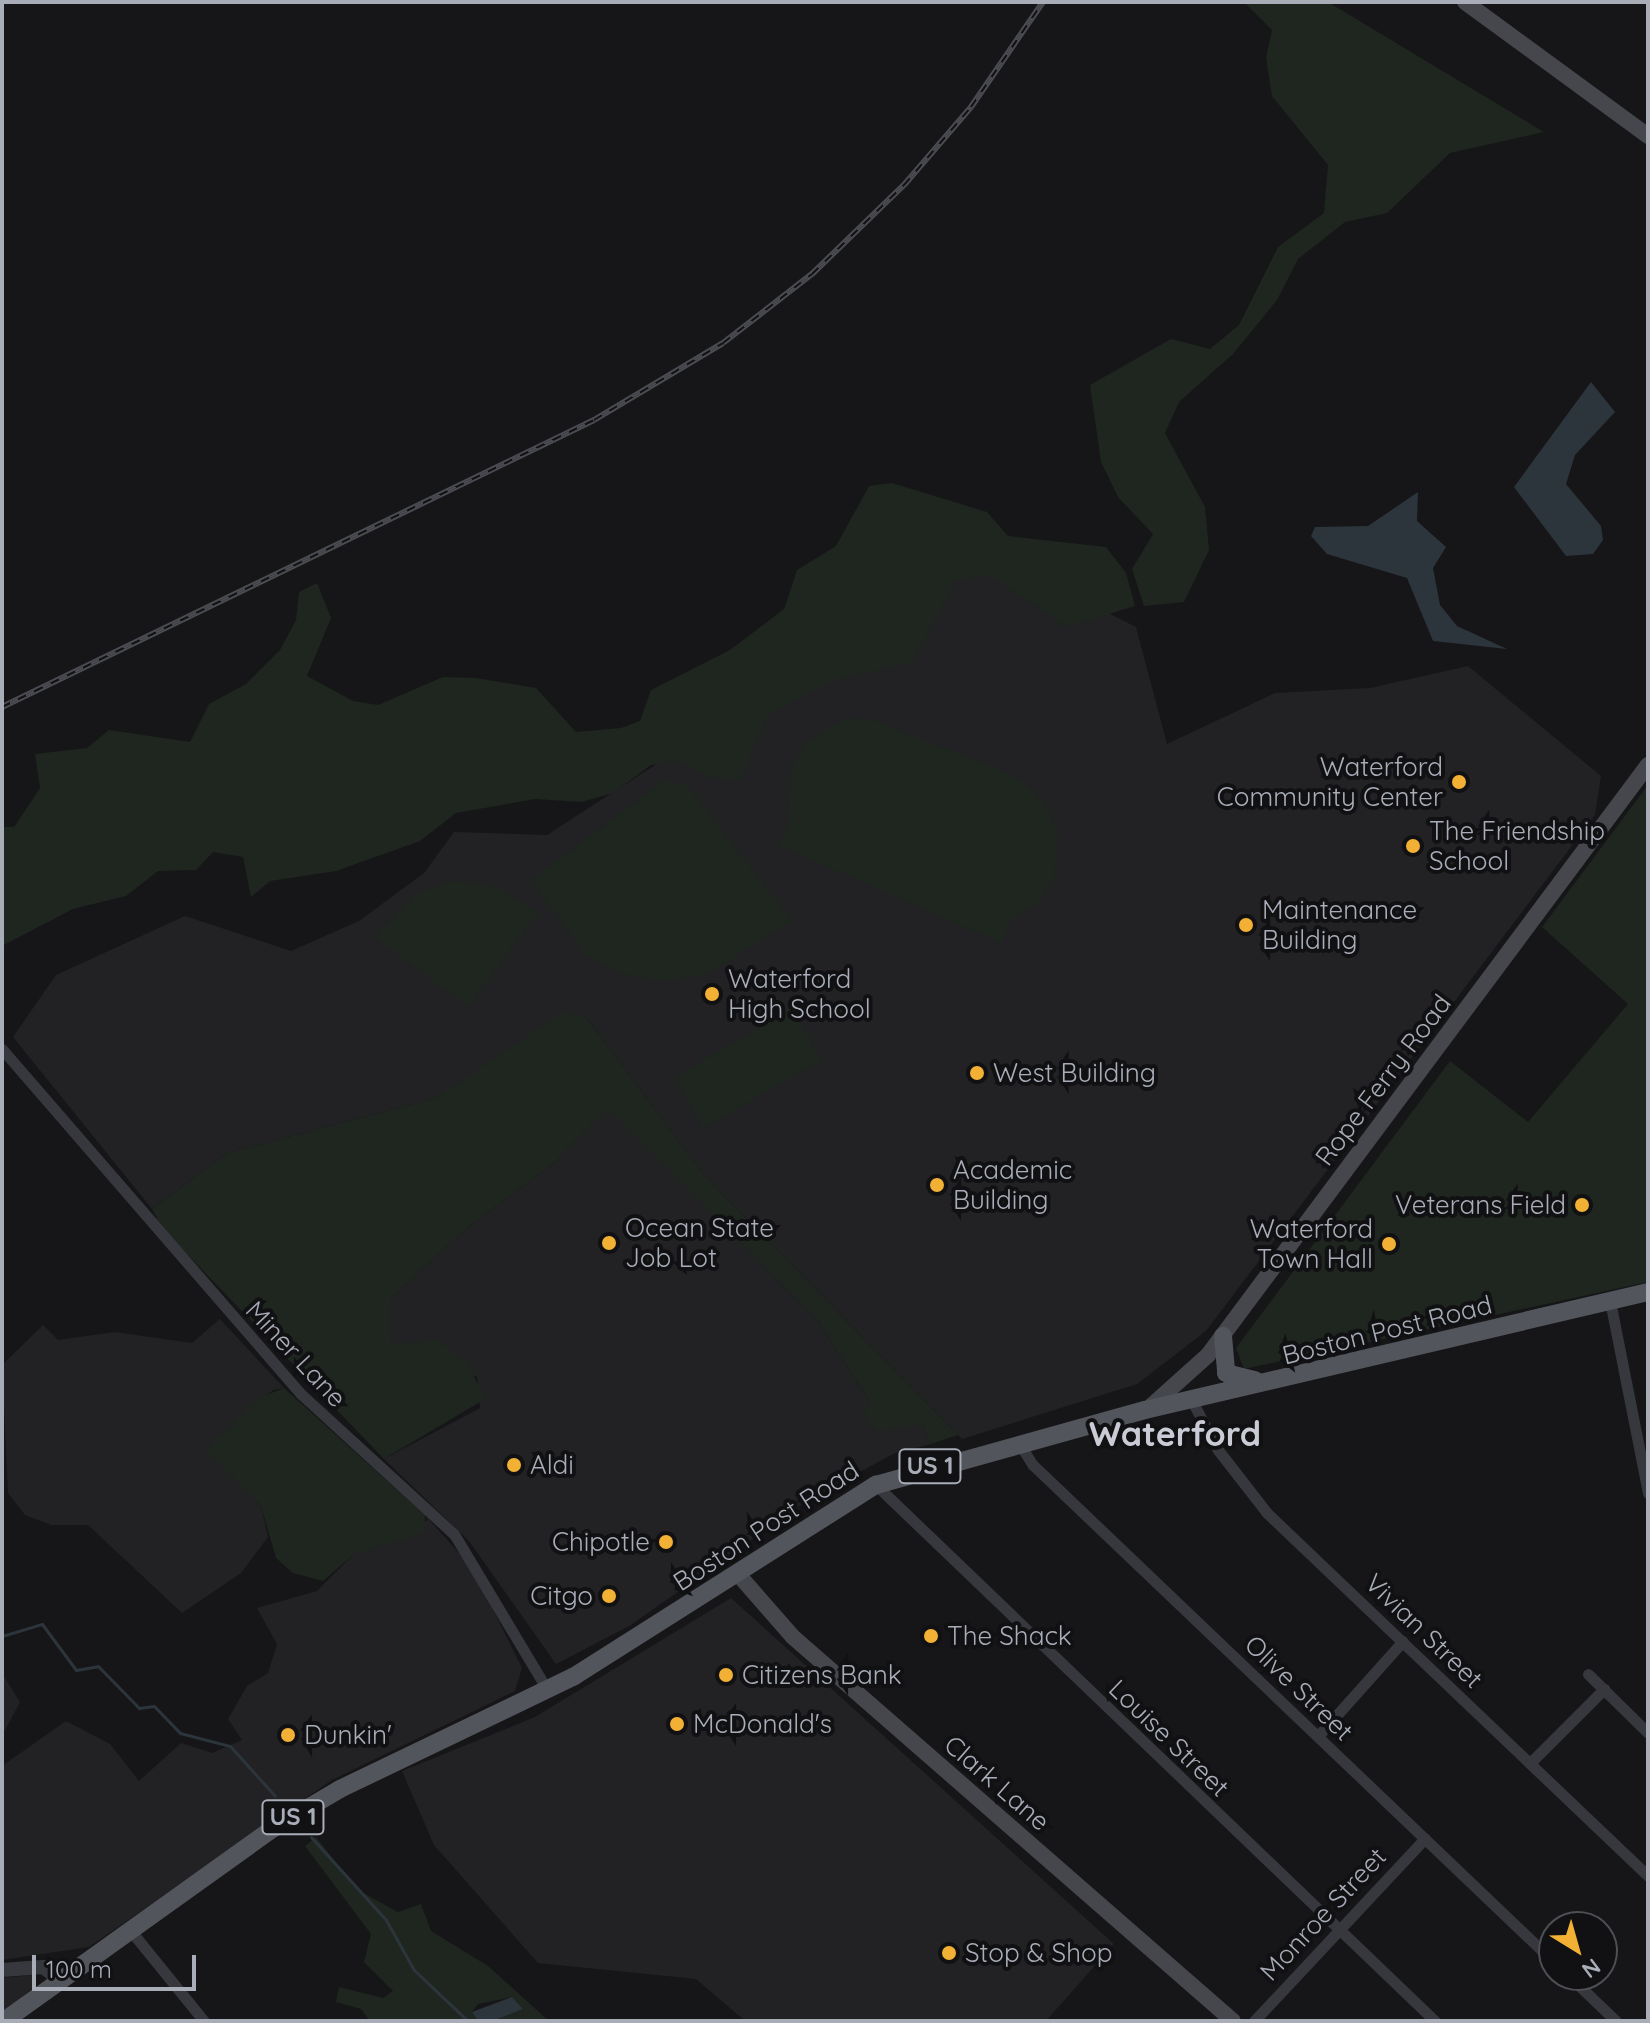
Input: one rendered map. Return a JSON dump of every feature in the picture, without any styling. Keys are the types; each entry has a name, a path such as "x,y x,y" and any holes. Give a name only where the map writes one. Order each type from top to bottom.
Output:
{"main road":[{"path":"1465,2 1648,136"},
{"name":"Rope Ferry Road","path":"1145,1410 1223,1336 1648,765"},
{"name":"Boston Post Road","path":"4,2021 340,1789 548,1691 876,1485 1145,1410 1286,1382 1648,1292"},
{"path":"1223,1336 1230,1377 1286,1382"},
{"name":"Clark Lane","path":"737,1573 816,1658 1233,2021"}],"street":[{"name":"Miner Lane","path":"2,1049 301,1394 454,1534 548,1691"},
{"path":"1610,1301 1648,1493"},
{"name":"Vivian Street","path":"1192,1401 1218,1450 1267,1513 1648,1876"},
{"name":"Olive Street","path":"1019,1443 1033,1465 1538,1947"},
{"name":"Louise Street","path":"876,1485 1435,2021"},
{"path":"1318,1736 1403,1641"},
{"path":"1588,1674 1648,1733"},
{"path":"1530,1763 1604,1689"},
{"name":"Monroe Street","path":"1254,2021 1425,1838"},
{"path":"131,1931 204,2021"},
{"path":"2,1970 43,1967 60,1980"},
{"path":"1585,1991 1616,2021"}],"shaded area":[{"path":"1244,2 1328,2 1544,132 1450,153 1387,213 1345,222 1298,259 1277,300 1233,354 1179,402 1165,433 1205,507 1209,550 1184,602 1144,606 1132,569 1153,534 1118,497 1101,462 1090,385 1171,339 1210,349 1239,325 1278,247 1324,213 1328,165 1272,96 1266,58 1272,30"},
{"path":"1591,382 1615,412 1575,455 1566,484 1601,526 1603,540 1593,554 1566,556 1514,487"},
{"path":"892,483 987,512 1008,536 1106,547 1126,573 1135,606 1067,627 989,575 955,581 913,662 834,680 767,716 740,780 713,778 679,761 651,765 613,793 582,802 535,799 456,813 420,841 336,871 270,881 251,897 243,857 213,852 196,870 158,871 126,896 73,909 2,946 2,827 14,827 40,788 35,754 87,748 109,730 190,742 209,704 246,684 280,650 296,620 299,592 317,583 331,618 307,676 353,701 378,705 443,677 476,678 536,688 576,732 621,728 640,721 651,690 730,650 784,609 797,570 836,546 869,486"},
{"path":"1418,492 1417,521 1446,547 1433,568 1440,605 1457,626 1507,649 1433,641 1407,578 1327,554 1311,536 1315,527 1368,526"},
{"name":"Waterford High School","path":"986,551 1136,627 1167,744 1275,693 1370,688 1468,666 1601,776 1595,815 1206,1331 1137,1384 962,1439 704,1175 586,1017 436,1098 227,1153 152,1209 13,1037 56,975 185,916 291,951 359,921 424,873 454,832 547,835"},
{"path":"867,718 1014,775 1044,802 1058,832 1055,877 1038,903 1011,921 1001,943 779,845 789,823 791,767 806,743 844,719"},
{"path":"665,780 688,786 792,921 707,974 662,981 622,974 585,954 531,880"},
{"path":"1648,785 1648,1282 1244,1369 1236,1348 1450,1061 1528,1122 1628,1004 1542,927"},
{"path":"452,881 496,886 538,913 468,1007 375,938 415,894"},
{"path":"792,1009 822,1060 704,1128 674,1077"},
{"path":"563,1012 586,1017 704,1175 958,1435 931,1444 922,1425 877,1431 863,1412 871,1403 818,1321 608,1108 554,1163 468,1227 390,1299 390,1344 437,1340 468,1364 485,1399 384,1459 162,1228 152,1209 227,1153 436,1098"},
{"path":"608,1107 818,1321 871,1403 863,1413 922,1425 931,1444 895,1453 806,1501 631,1625 556,1664 469,1541 384,1459 480,1408 477,1377 390,1344 390,1299 468,1227 554,1163"},
{"path":"220,1319 284,1388 273,1390 207,1450 261,1506 268,1537 241,1573 182,1613 88,1525 52,1525 25,1515 8,1493 2,1365 43,1325 58,1340 115,1332 192,1343"},
{"path":"284,1388 425,1515 424,1533 354,1554 323,1581 293,1573 276,1558 261,1506 206,1450 259,1398"},
{"path":"425,1515 473,1569 522,1668 515,1691 332,1780 89,1947 2,1960 2,1766 66,1721 110,1744 139,1781 181,1743 212,1753 242,1740 228,1719 247,1686 268,1673 277,1644 257,1608 317,1591 354,1554 405,1533 428,1520"},
{"path":"731,1598 1114,1944 1046,2021 745,2021 696,1979 538,1963 434,1845 402,1771 535,1717"},
{"path":"2,1673 20,1702 2,1736"},
{"path":"316,1837 356,1889 398,1912 421,1904 431,1931 488,1966 549,2021 493,2021 523,2009 512,1997 478,2004 472,2012 478,2021 370,2021 361,2009 336,2002 339,1987 383,1998 393,1991 364,1962 371,1934 305,1846"},
{"path":"33,1975 32,1989 2,2013 2,1978"},
{"path":"512,1997 523,2009 493,2021 478,2021 472,2012"}],"waterway":[{"path":"2,1636 42,1624 76,1670 98,1666 139,1708 154,1706 180,1733 230,1746 275,1796"},
{"path":"311,1837 386,1920 414,1970 468,2021"}],"railway":[{"path":"2,707 594,420 723,343 812,274 904,185 971,107 1043,2"}],"place":[{"name":"Waterford Community Center","path":"1459,782"},
{"name":"The Friendship School","path":"1413,846"},
{"name":"Maintenance Building","path":"1246,925"},
{"name":"Waterford High School","path":"712,994"},
{"name":"West Building","path":"977,1073"},
{"name":"Academic Building","path":"937,1185"},
{"name":"Veterans Field","path":"1582,1205"},
{"name":"Ocean State Job Lot","path":"609,1243"},
{"name":"Waterford Town Hall","path":"1389,1244"},
{"name":"Aldi","path":"514,1465"},
{"name":"Chipotle","path":"666,1542"},
{"name":"Citgo","path":"609,1596"},
{"name":"The Shack","path":"931,1636"},
{"name":"Citizens Bank","path":"726,1675"},
{"name":"McDonald's","path":"677,1724"},
{"name":"Dunkin'","path":"288,1735"},
{"name":"Stop & Shop","path":"949,1953"}],"district":[{"name":"Waterford","path":"1175,1434"}]}
